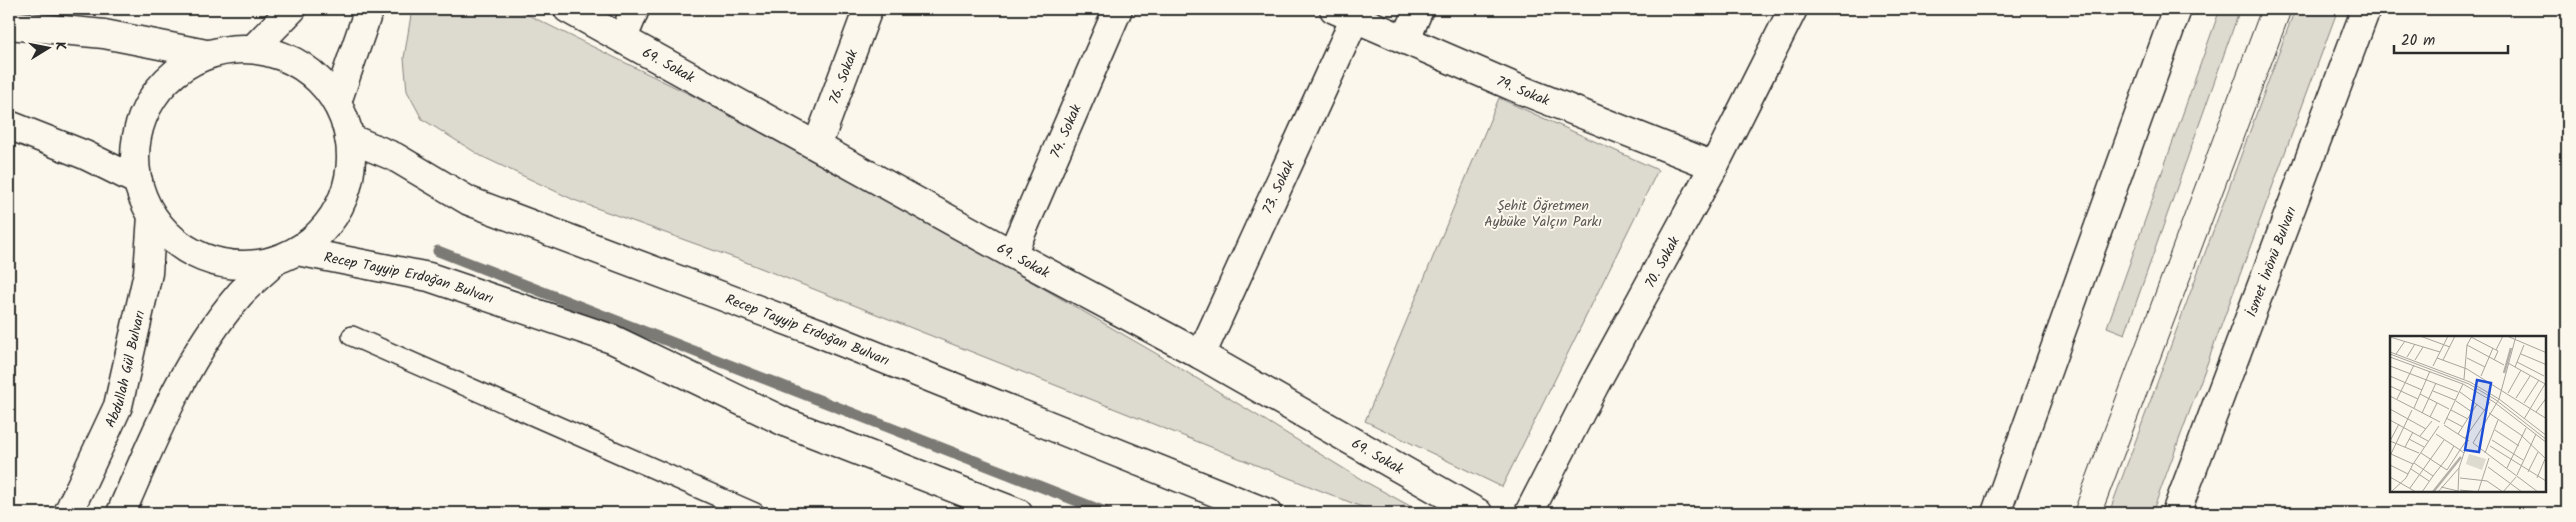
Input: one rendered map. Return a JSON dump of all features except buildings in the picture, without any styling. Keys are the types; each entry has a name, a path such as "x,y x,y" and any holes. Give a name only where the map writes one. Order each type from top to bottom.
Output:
{"main road":[{"path":"254,48 292,9"},
{"path":"337,102 369,9"},
{"name":"69. Sokak","path":"568,9 1012,254 1201,355 1478,513"},
{"path":"623,38 635,9"},
{"name":"76. Sokak","path":"817,146 868,9"},
{"name":"74. Sokak","path":"1012,254 1118,9"},
{"path":"1406,39 1419,9"},
{"name":"70. Sokak","path":"1529,513 1594,386 1714,166 1792,9"},
{"path":"1996,513 2178,9"},
{"name":"İsmet İnönü Bulvarı","path":"2176,513 2366,9"},
{"name":"79. Sokak","path":"1345,13 1519,89 1714,166"},
{"name":"73. Sokak","path":"1201,355 1345,13"},
{"path":"9,25 104,34 206,54"},
{"path":"120,513 168,406 196,356 240,294 287,256 316,237 332,220 343,200 349,178 350,138 337,102 322,82 302,66 279,54 254,48 230,48 206,54 184,65 165,80 150,100 140,122 135,146 141,194 152,216 168,235 187,249 208,259 230,265 253,265 287,256"},
{"path":"9,125 85,155 138,181"},
{"name":"Recep Tayyip Erdoğan Bulvarı","path":"350,138 395,157 469,201 817,332 1268,513"},
{"name":"Abdullah Gül Bulvarı","path":"68,513 118,406 147,280 152,216"},
{"name":"Recep Tayyip Erdoğan Bulvarı","path":"287,256 429,277 612,340 787,423 1018,513"}],"lane":[{"path":"352,336 755,513"}],"green space":[{"path":"412,9 516,9 693,96 975,249 1157,354 1364,481 1423,513 1377,513 743,261 574,200 481,156 422,119 407,91 404,58"},
{"path":"2220,9 2240,9 2125,334 2107,327"},
{"path":"2295,9 2338,9 2152,513 2109,513"},
{"name":"Şehit Öğretmen Aybüke Yalçın Parkı","path":"1499,98 1658,170 1502,487 1365,421"}],"waterway":[{"path":"438,251 1108,513"}],"tram line":[{"path":"2073,513 2261,9"},
{"path":"2102,513 2292,9"}]}
